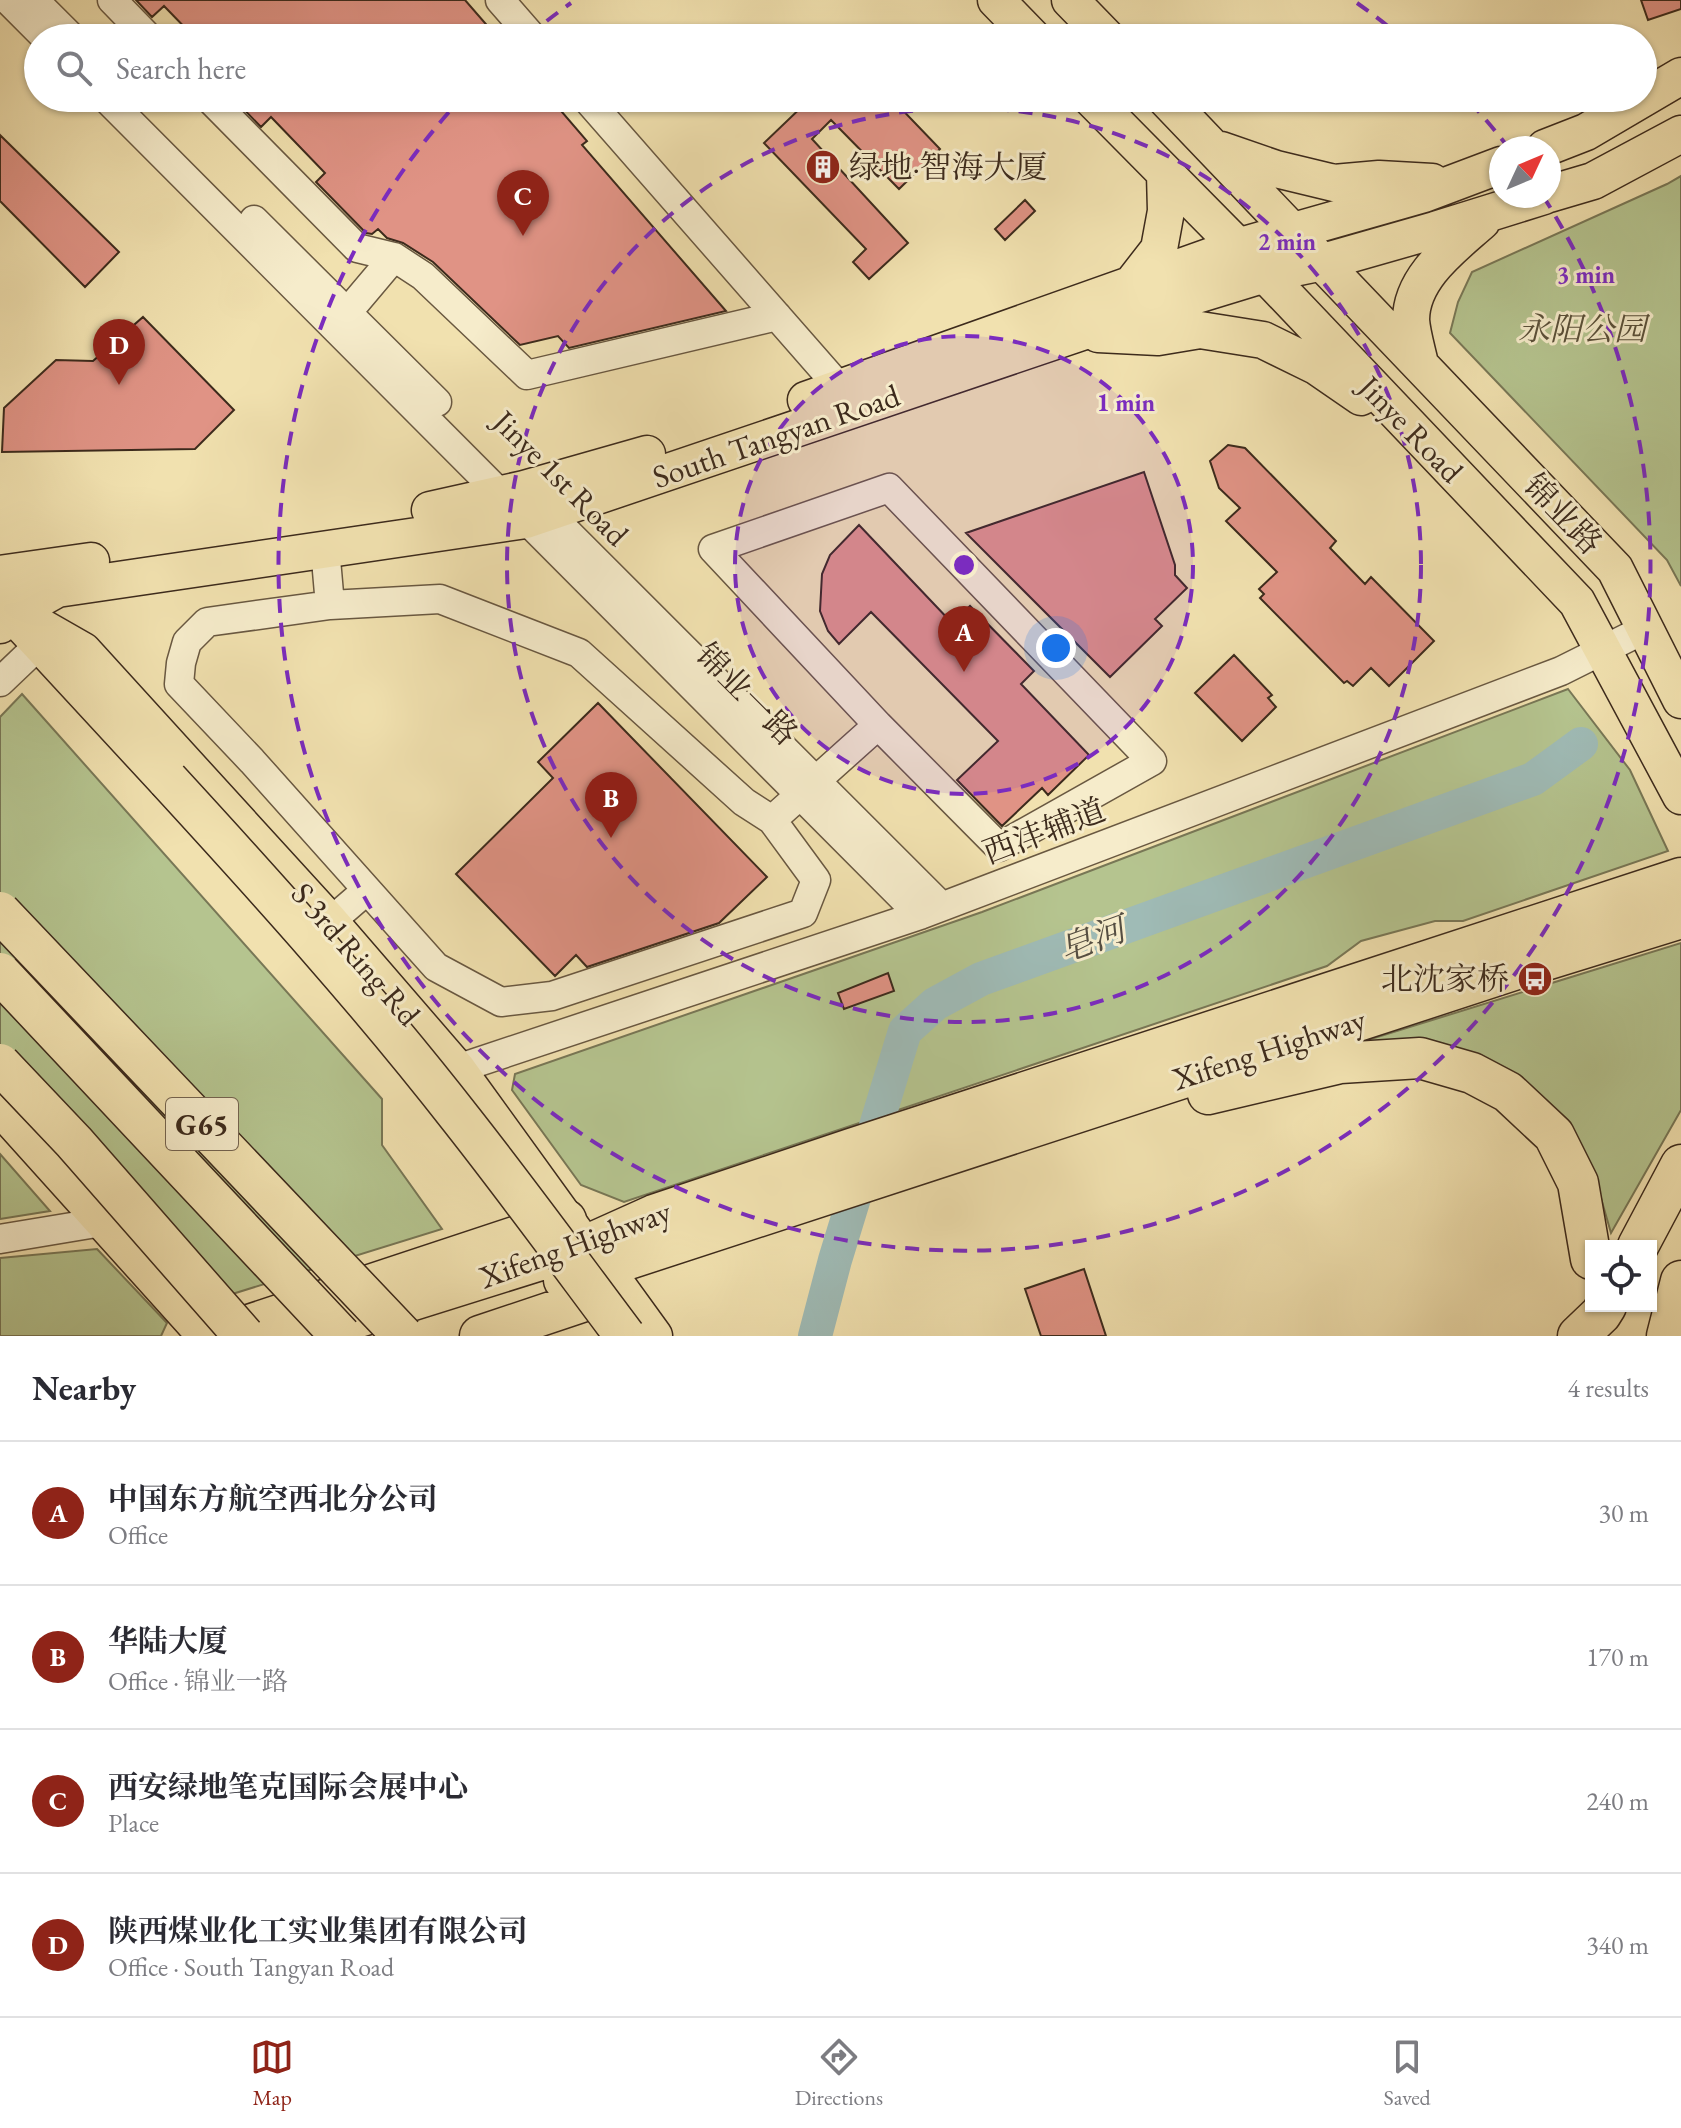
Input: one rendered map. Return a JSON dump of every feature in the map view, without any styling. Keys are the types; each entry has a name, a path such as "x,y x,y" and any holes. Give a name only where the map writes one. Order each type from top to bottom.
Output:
{"highway":[{"name":"S 3rd Ring Rd","path":"5,612 42,642 289,912 461,1118 625,1336"},
{"name":"Xifeng Highway","path":"385,1336 594,1256 654,1215 1681,878"},
{"name":"G65","path":"0,912 403,1336"},
{"name":"Xifeng Highway","path":"298,1336 812,1200 1681,918"},
{"name":"G65","path":"0,973 341,1336"},
{"path":"947,1154 1340,1063 1420,1058 1472,1073 1508,1092 1554,1135 1578,1183 1588,1240"},
{"path":"0,1064 74,1142 244,1336"},
{"path":"1641,1240 1681,1165"},
{"path":"216,1336 594,1256"},
{"path":"480,1336 594,1256"},
{"path":"1667,1336 1680,1285"}],"main road":[{"path":"996,0 1019,24"},
{"path":"1070,0 1093,24"},
{"path":"1657,90 1681,76"},
{"name":"Jinye Road","path":"1105,112 1265,274 1577,602 1681,796"},
{"name":"Jinye Road","path":"1178,112 1409,352"},
{"path":"1561,142 1586,132 1620,112"},
{"name":"South Tangyan Road","path":"1561,191 1593,181 1681,134"},
{"path":"1212,147 1276,169 1334,183 1379,179 1454,183"},
{"name":"South Tangyan Road","path":"0,574 455,507 525,504 616,464 1237,247 1424,194 1489,170"},
{"path":"1131,285 1159,249 1166,211 1165,174"},
{"name":"South Tangyan Road","path":"5,612 57,589 325,548 525,504 1265,274 1323,262 1506,208"},
{"path":"1361,376 1409,352 1411,319 1420,285 1443,255 1491,213"},
{"path":"1080,333 1158,337 1200,330 1263,340 1316,366 1417,435"},
{"name":"锦业路","path":"1409,352 1615,569 1681,700"},
{"name":"S 3rd Ring Rd","path":"5,612 83,651 330,922 457,1069 654,1336"},
{"path":"0,1107 206,1336"}],"street":[{"path":"8,0 32,24"},
{"path":"34,0 58,24"},
{"path":"112,0 135,24"},
{"path":"500,0 521,24"},
{"name":"Jinye 1st Road","path":"121,112 341,320 525,504"},
{"name":"Jinye 1st Road","path":"145,112 341,320"},
{"path":"223,112 357,248 394,257 423,276 527,375 777,316"},
{"path":"598,112 840,388"},
{"path":"341,320 394,257"},
{"path":"889,488 1152,761 999,847 878,725 713,549 889,488"},
{"name":"锦业一路","path":"525,504 808,789"},
{"path":"325,548 330,605"},
{"path":"440,599 579,653 744,802 772,820 816,880 803,913 552,996 501,1002 436,967 179,684 181,663 187,642 207,622 330,605 440,599"},
{"name":"西沣辅道","path":"457,1069 930,910 1561,671 1645,629"},
{"path":"0,682 42,642"},
{"path":"772,820 878,725"},
{"path":"808,789 930,910"},
{"path":"330,922 367,890"},
{"path":"0,1239 102,1222"}],"green space":[{"name":"永阳公园","path":"1681,176 1681,586 1667,560 1450,333 1458,302 1472,272"},
{"path":"1568,689 1630,770 1668,851 1463,921 1435,921 1361,941 1327,966 624,1202 581,1185 512,1090 515,1074 982,912"},
{"path":"22,694 382,1099 382,1145 442,1229 229,1295 0,1045 0,717"},
{"path":"1681,943 1681,1110 1611,1233 1592,1167 1561,1122 1358,1043"},
{"path":"0,1154 50,1211 0,1219"},
{"path":"97,1249 167,1323 161,1336 0,1336 0,1258"}],"building":[{"path":"136,0 465,0 486,24 181,24 164,6 152,17"},
{"path":"1641,0 1681,0 1681,9 1648,20"},
{"path":"247,112 562,112 587,141 582,145 726,311 569,348 558,336 520,345 433,262 403,243 387,238 378,229 372,234 366,233 316,182 325,173 271,117 261,127"},
{"name":"绿地·智海大厦","path":"796,112 904,112 940,149 899,189 831,120 812,139 908,243 869,279 853,262 866,249 764,143"},
{"path":"0,135 119,252 85,287 0,201"},
{"path":"1025,200 1035,211 1005,240 995,229"},
{"path":"143,317 234,410 195,449 2,452 4,408 56,360 93,361"},
{"path":"1228,445 1245,448 1336,541 1330,548 1365,584 1371,577 1434,641 1389,686 1371,668 1353,686 1347,681 1344,683 1260,598 1264,594 1259,589 1277,572 1226,521 1240,508 1219,488 1210,461"},
{"path":"1144,472 1175,565 1175,575 1187,588 1155,619 1162,626 1110,677 966,533"},
{"path":"859,525 952,623 970,606 1034,671 1021,684 1089,755 1048,795 1042,788 1002,826 957,780 998,741 871,612 839,644 828,631 820,611 822,574 830,555"},
{"path":"1234,655 1272,695 1268,698 1276,707 1242,741 1195,693"},
{"path":"598,703 767,877 719,923 587,967 576,955 555,976 456,874 553,778 538,762"},
{"path":"888,973 894,991 844,1009 838,993"},
{"path":"1084,1269 1106,1336 1041,1336 1025,1289"}],"waterway":[{"name":"皂河","path":"815,1336 905,1031 935,1004 981,979 1533,779 1581,744"}],"place":[{"name":"绿地·智海大厦","path":"823,167"},
{"name":"西安绿地笔克国际会展中心","path":"523,236"},
{"name":"陕西煤业化工实业集团有限公司","path":"119,385"},
{"name":"中国东方航空西北分公司","path":"964,672"},
{"name":"华陆大厦","path":"611,838"},
{"name":"北沈家桥","path":"1535,979"}]}
